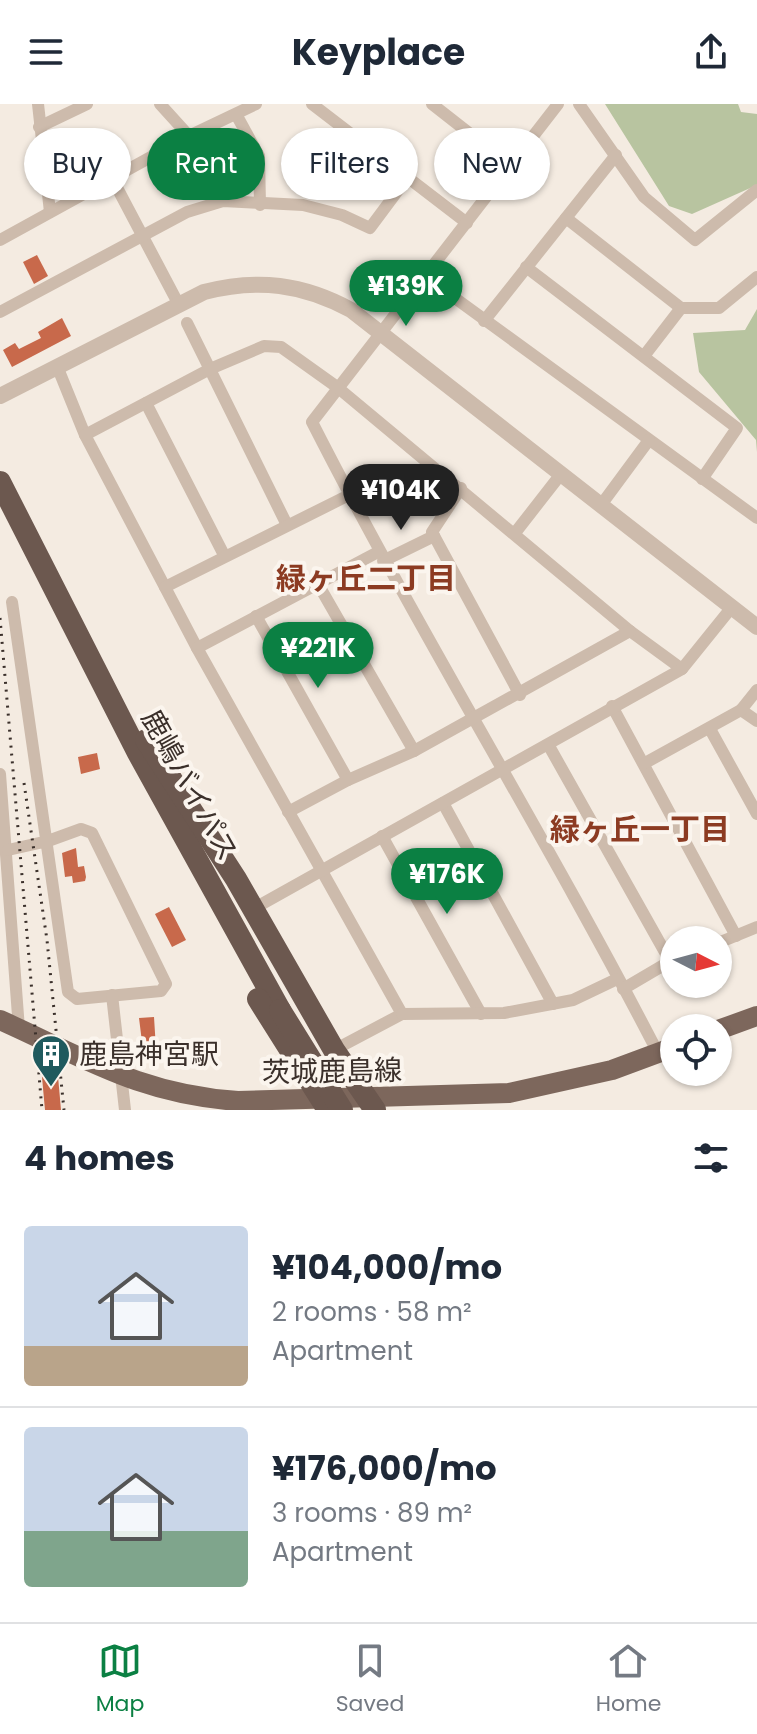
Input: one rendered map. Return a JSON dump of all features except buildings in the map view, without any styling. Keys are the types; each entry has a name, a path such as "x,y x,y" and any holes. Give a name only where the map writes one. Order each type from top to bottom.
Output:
{"highway":[{"name":"鹿嶋バイパス","path":"0,482 65,615 138,753 280,1010 342,1110"},
{"path":"65,615 253,909 334,1050 371,1105"},
{"path":"138,753 138,780 239,967 324,1105"}],"main road":[{"path":"732,1025 757,1016"},
{"name":"茨城鹿島線","path":"0,1020 121,1078 201,1098 324,1105 371,1105 509,1093 600,1074 660,1052"}],"street":[{"path":"38,104 50,212"},
{"path":"39,127 87,104"},
{"path":"160,104 182,128"},
{"path":"208,128 256,104"},
{"path":"312,104 344,128"},
{"path":"432,104 463,128"},
{"path":"540,128 558,104"},
{"path":"579,104 644,197 695,240 757,190"},
{"path":"237,116 259,156 260,205"},
{"path":"484,321 616,155"},
{"path":"418,185 467,223"},
{"path":"0,240 74,200"},
{"path":"123,200 179,305"},
{"path":"0,312 187,212 223,201 303,205 342,215 370,228 391,200"},
{"path":"485,200 312,422 381,556 504,769 620,984 660,1041"},
{"path":"566,218 681,308 719,308 757,277"},
{"path":"526,267 737,428 702,479"},
{"path":"426,277 757,518"},
{"path":"0,396 204,292 232,285 291,286 324,295 351,310 757,627"},
{"path":"644,356 681,308"},
{"path":"187,323 287,525"},
{"path":"85,435 210,369 264,346 281,347 337,387 630,631 682,669"},
{"path":"57,366 85,435 197,648 402,1014"},
{"path":"146,403 224,555"},
{"path":"601,505 649,440"},
{"path":"515,533 561,474"},
{"path":"461,488 432,532 520,695"},
{"path":"165,587 349,495"},
{"path":"197,648 318,584 434,536"},
{"path":"318,584 414,751"},
{"path":"8,850 48,841 81,829 92,833 166,984 161,991 77,999 68,992 48,841 12,602"},
{"path":"253,909 321,868 549,746 612,706 682,669 732,607"},
{"path":"256,616 348,780"},
{"path":"288,812 520,695 630,631"},
{"path":"645,763 741,710 757,690"},
{"path":"612,706 736,936"},
{"path":"741,710 757,721"},
{"path":"710,729 757,814"},
{"path":"549,746 660,939"},
{"path":"0,774 19,1029"},
{"path":"443,803 553,1004"},
{"path":"382,836 481,1014"},
{"path":"732,938 757,927"},
{"path":"334,1050 402,1014 504,1013 553,1004 620,984 660,966"},
{"path":"112,995 125,1110"}],"green space":[{"path":"605,104 738,104 741,112 757,114 757,185 692,214 669,206"},
{"path":"757,309 757,452 756,440 699,372 693,333 745,330"}],"railway":[{"path":"0,618 42,1110"},
{"path":"24,783 47,940 64,1110"}],"place":[{"name":"鹿島神宮駅","path":"51,1088"}],"district":[{"name":"緑ヶ丘二丁目","path":"366,579"},
{"name":"緑ヶ丘一丁目","path":"640,830"}]}
